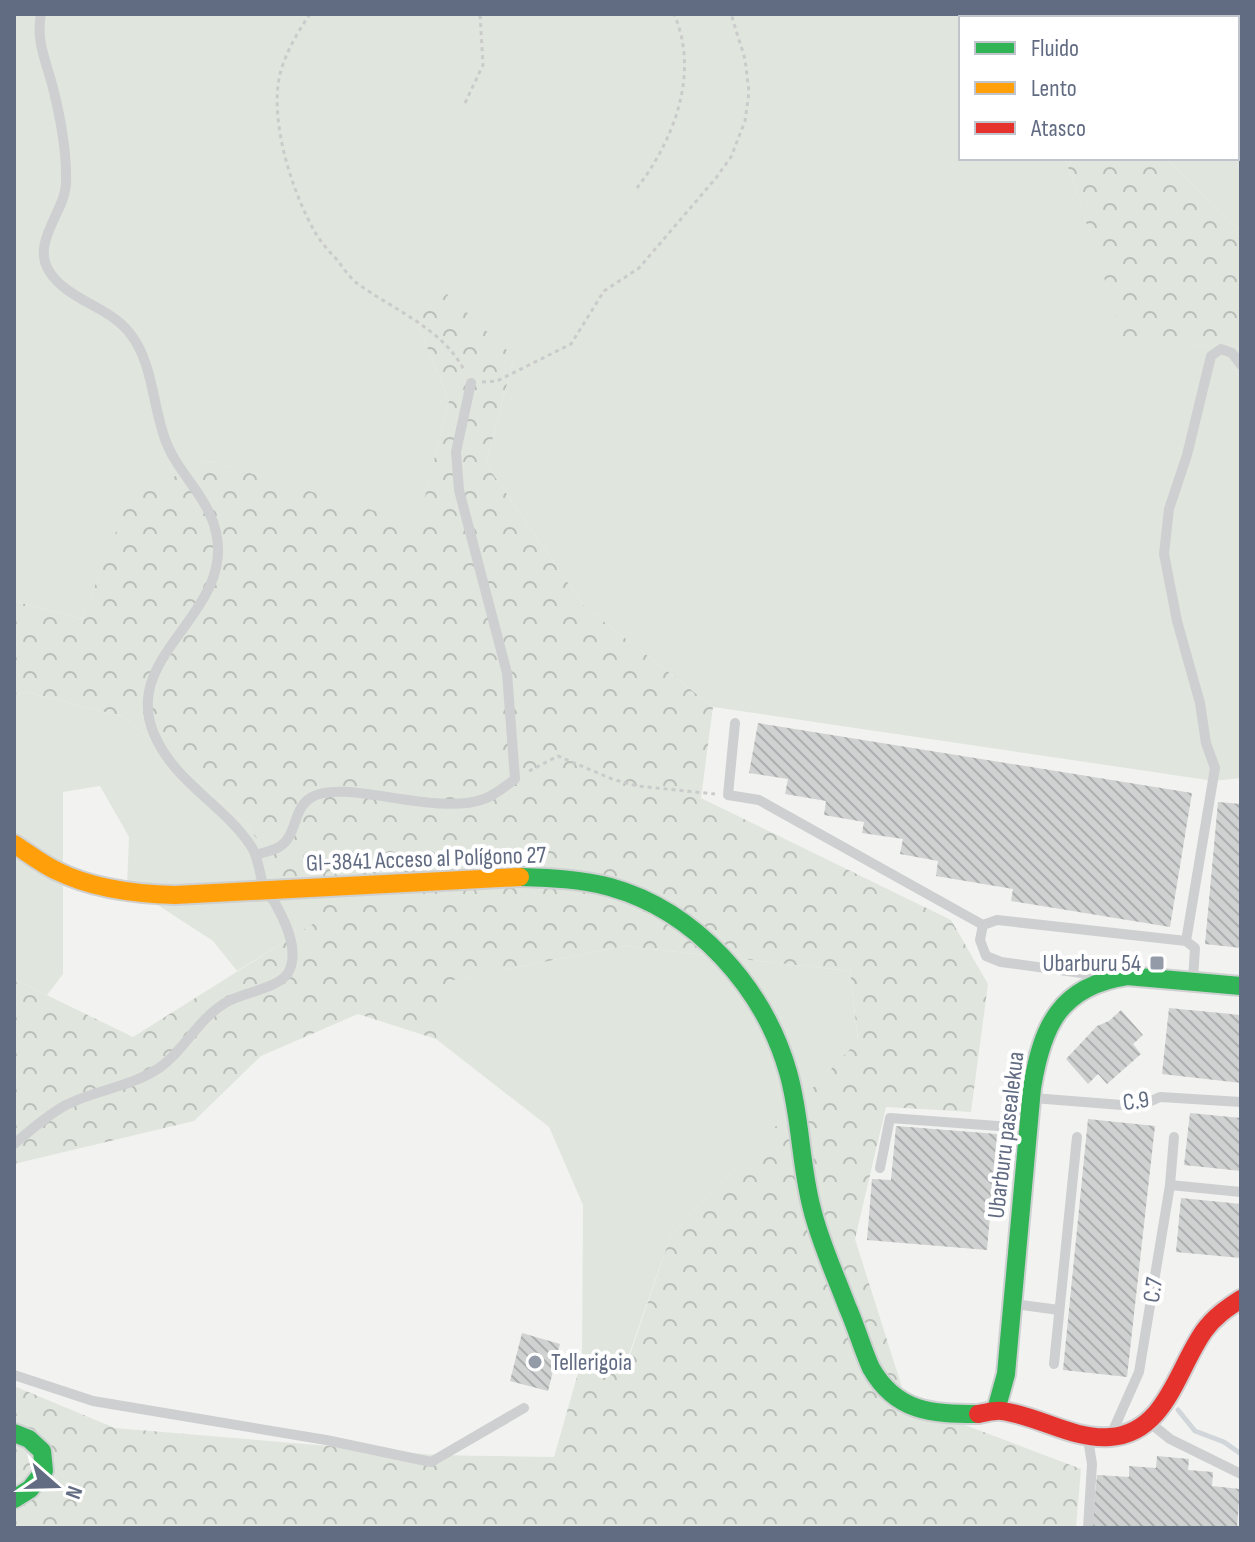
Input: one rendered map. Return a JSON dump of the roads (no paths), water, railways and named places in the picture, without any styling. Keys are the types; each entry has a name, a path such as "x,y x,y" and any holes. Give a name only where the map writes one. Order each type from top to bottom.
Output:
{"main road":[{"name":"GI-3841 Acceso al Polígono 27","path":"14,844 58,872 117,891 175,895 506,877 559,878 615,889 676,917 725,958 762,1008 784,1059 809,1197 823,1245 880,1382 894,1397 909,1405 981,1414 996,1410"},
{"name":"Ubarburu pasealekua","path":"1149,1422 1126,1434 1088,1437 1045,1420 996,1410 1003,1396 1009,1368 1008,1336 1028,1128 1040,1051 1050,1022 1079,991 1109,978 1127,976 1241,986"},
{"path":"1149,1422 1168,1399 1201,1332 1228,1305 1241,1299"},
{"name":"Ubarburu pasealekua","path":"1009,1368 1020,1392 1045,1420"},
{"path":"14,1433 29,1439 42,1451 44,1471 30,1489 14,1499"}],"lane":[{"path":"14,1144 66,1105 142,1077 162,1066 199,1023 224,1003 274,984 287,975 293,959 290,936 275,902 265,890 256,855 224,814 166,759 152,729 147,699 153,673 171,644 192,620 210,589 218,561 217,533 207,506 183,473 165,440 142,354 130,333 112,314 67,288 50,272 43,254 63,201 66,183 61,124 40,49 41,14"},
{"path":"1186,941 1215,768 1177,621 1164,554 1169,509 1191,440 1211,356 1221,349 1232,353 1241,365"},
{"path":"256,855 280,847 289,837 297,813 312,796 339,791 439,805 484,799 515,779 507,673 459,490 456,452 471,383"},
{"path":"735,723 728,795 759,800 983,925 997,920 1186,941 1195,948 1192,982"},
{"path":"983,925 980,940 986,956 1109,978"},
{"name":"C.9","path":"1031,1098 1122,1105 1144,1104 1160,1097 1241,1102"},
{"path":"880,1168 890,1118 1028,1128"},
{"path":"1054,1364 1077,1137"},
{"name":"C.7","path":"1110,1437 1139,1372 1170,1185 1174,1137"},
{"path":"1170,1185 1241,1192"},
{"path":"1012,1303 1059,1310"},
{"path":"14,1375 93,1401 326,1440 431,1462 524,1408"},
{"path":"1149,1422 1170,1439 1241,1474"},
{"path":"1088,1437 1092,1464 1088,1528"}],"waterway":[{"path":"1178,1410 1195,1431 1224,1442 1241,1454"}],"place":[{"name":"Ubarburu 54","path":"1157,963"},
{"name":"Tellerigoia","path":"535,1362"}]}
